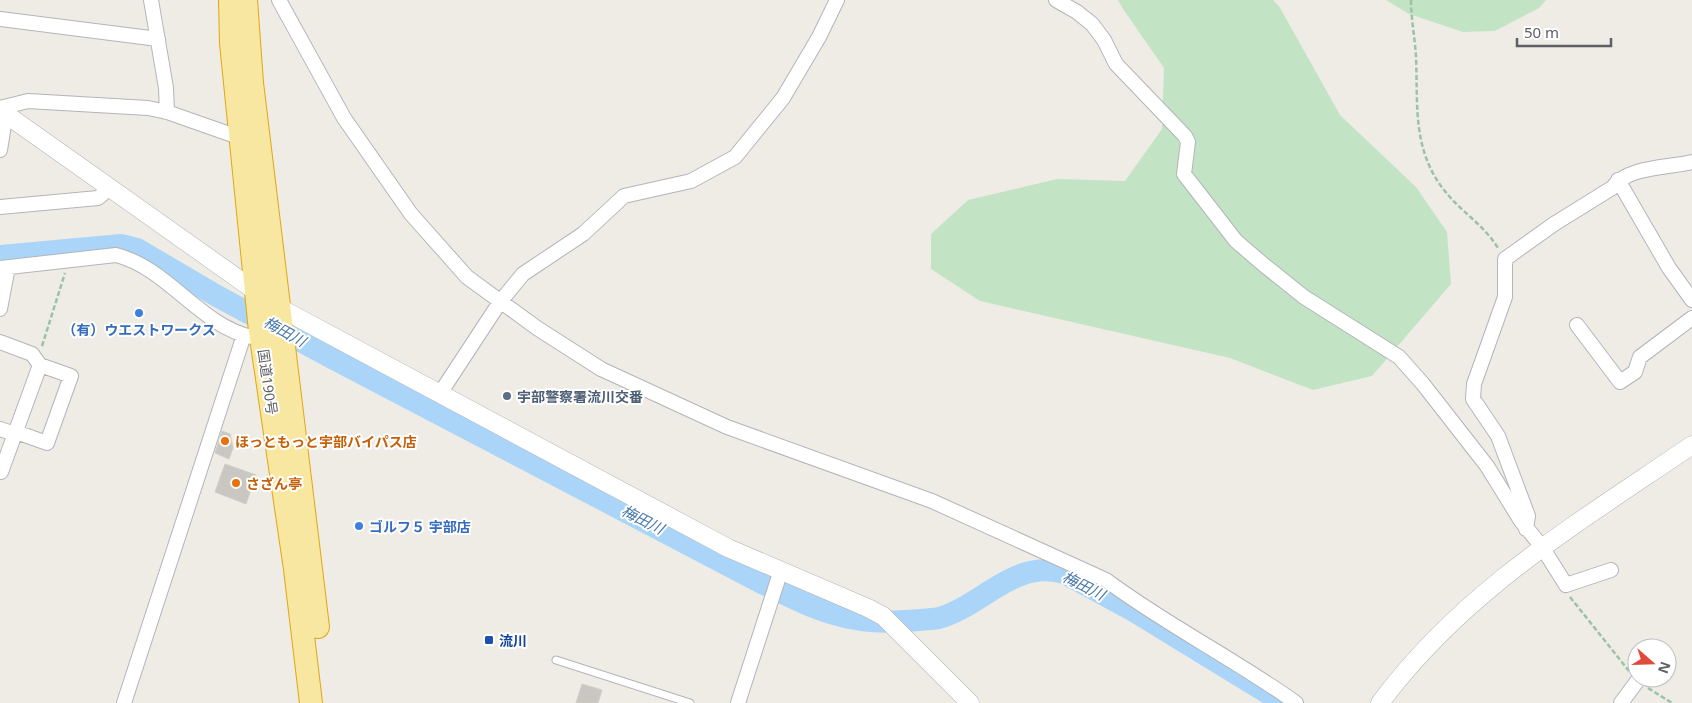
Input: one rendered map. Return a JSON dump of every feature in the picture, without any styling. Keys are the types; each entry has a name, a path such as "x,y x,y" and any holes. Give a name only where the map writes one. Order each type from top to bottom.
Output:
{"highway":[{"name":"国道190号","path":"230,0 231,43 241,138 267,305"},
{"name":"国道190号","path":"246,0 267,305 266,337 311,703"},
{"name":"国道190号","path":"266,337 310,555 324,703"}],"street":[{"path":"151,0 166,88 167,112"},
{"path":"279,0 344,118 411,214 467,277 500,302 601,369 727,427 932,501 1106,580 1130,598 1208,644 1296,703"},
{"path":"439,395 500,302 523,274 583,234 624,196 691,181 735,157 782,98 819,37 837,0"},
{"path":"1056,0 1077,12 1092,24 1104,40 1116,64 1185,136 1188,142 1184,174 1236,242 1304,297 1400,358 1423,384 1487,466 1526,528 1542,547 1566,584 1611,570"},
{"path":"0,19 158,39"},
{"path":"2,110 28,101 148,108 167,112 241,138"},
{"path":"0,150 2,110"},
{"path":"2,110 111,187 267,305 728,548 776,585 883,616 970,703"},
{"path":"1526,528 1528,516 1498,436 1473,399 1474,384 1505,297 1505,259 1554,224 1612,188 1618,180 1633,174 1692,162"},
{"path":"1618,180 1669,268 1692,300"},
{"path":"0,207 98,198 111,187"},
{"path":"0,309 4,267 116,255 129,259 171,284 194,306 208,315 266,337 124,703"},
{"path":"1577,326 1620,382 1635,372 1640,357 1692,318"},
{"path":"0,342 32,354 38,362 71,376 46,443 0,429"},
{"path":"1,472 16,433 38,362"},
{"path":"1380,703 1430,642 1464,609 1542,547 1692,445"},
{"path":"738,703 776,585"},
{"path":"1621,703 1632,688"}],"lane":[{"path":"556,660 690,703"}],"path":[{"path":"1410,0 1416,58 1418,132 1443,189 1492,238 1505,259"},
{"path":"38,362 70,259"},
{"path":"1566,584 1566,593 1627,670"},
{"path":"1650,688 1672,703"}],"green space":[{"path":"1118,0 1273,0 1279,6 1340,115 1416,187 1447,232 1451,284 1372,376 1313,390 1230,358 980,301 931,269 931,234 968,200 1057,179 1125,181 1162,129 1164,68"},
{"path":"1386,0 1546,0 1539,8 1495,31 1463,32 1409,14"}],"building":[{"name":"ほっともっと宇部バイパス店","path":"222,431 230,434 233,448 229,459 215,453"},
{"name":"さざん亭","path":"225,464 256,475 246,504 215,492"},
{"path":"582,684 602,690 598,703 576,703"}],"waterway":[{"name":"梅田川","path":"0,256 121,245 137,249 217,296 336,360 760,582 829,613 865,621 884,622 939,618 970,604 1014,577 1046,570 1064,573 1134,611 1284,703"}],"place":[{"name":"（有）ウエストワークス","path":"139,313"},
{"name":"宇部警察署流川交番","path":"507,396"},
{"name":"ほっともっと宇部バイパス店","path":"225,441"},
{"name":"さざん亭","path":"236,483"},
{"name":"ゴルフ５ 宇部店","path":"359,526"},
{"name":"流川","path":"489,640"}]}
